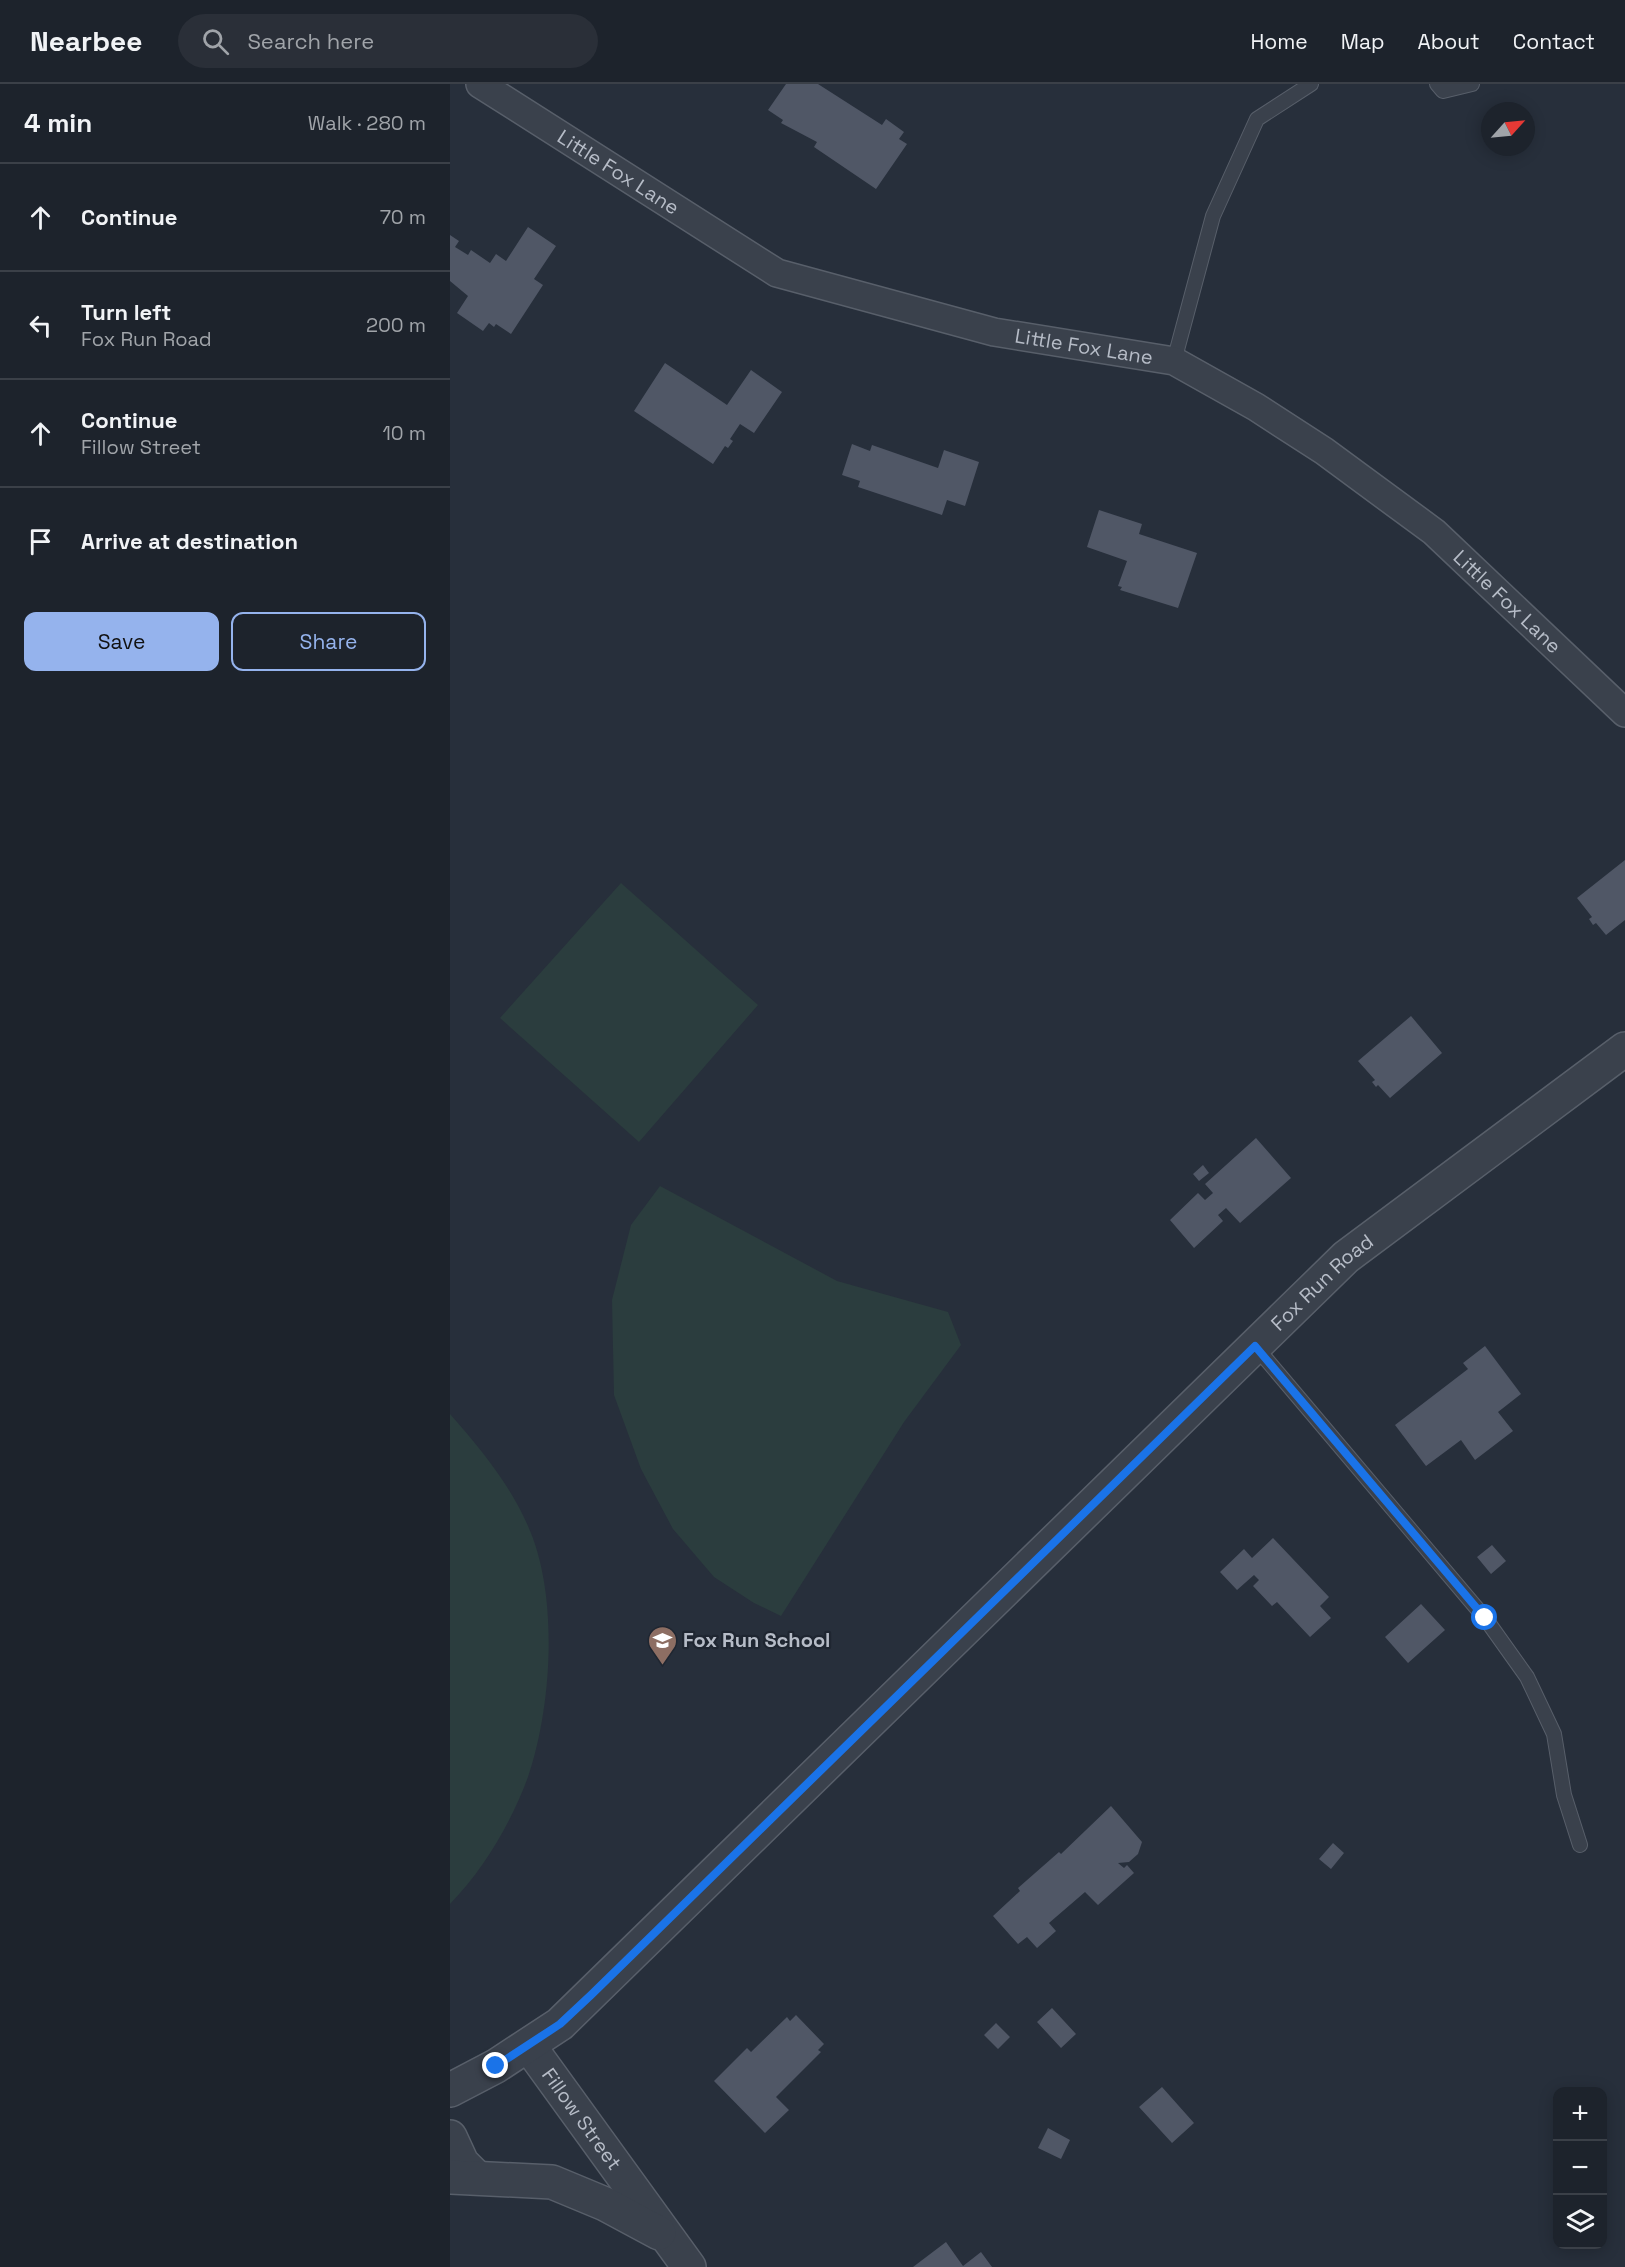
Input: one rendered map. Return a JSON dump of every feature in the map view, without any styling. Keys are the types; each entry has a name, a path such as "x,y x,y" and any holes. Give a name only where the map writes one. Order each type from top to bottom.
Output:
{"street":[{"name":"Little Fox Lane","path":"480,84 777,273 994,332 1174,361 1256,407 1324,451 1434,532 1625,713"},
{"name":"Fox Run Road","path":"529,2046 560,2024 591,1995 1346,1257 1625,1049"},
{"path":"450,2090 468,2083 529,2046"},
{"name":"Fillow Street","path":"529,2046 689,2267"},
{"name":"Fillow Street","path":"450,2137 462,2163 463,2177 552,2182 605,2204 666,2237"}],"lane":[{"path":"1174,361 1213,216 1257,120 1311,84"},
{"path":"1437,84 1443,91 1472,84"},
{"path":"1255,1346 1485,1618 1527,1677 1554,1734 1564,1794 1580,1845"}],"shaded area":[{"path":"621,883 758,1005 639,1142 500,1018"},
{"path":"660,1186 837,1281 948,1312 961,1345 904,1422 781,1616 754,1603 714,1577 673,1529 641,1469 614,1395 612,1300 631,1225"},
{"path":"450,1414 503,1481 528,1526 538,1554 544,1584 549,1651 542,1718 528,1777 495,1845 474,1876 450,1904"}],"building":[{"path":"786,84 818,84 882,125 886,119 904,132 899,139 907,144 876,189 814,147 817,142 781,123 783,120 768,110"},
{"path":"528,227 556,246 534,279 543,285 511,334 496,324 494,327 489,323 483,331 457,313 468,296 450,281 450,235 459,241 455,247 468,255 471,250 490,263 496,254 506,261"},
{"path":"665,363 727,405 751,370 782,392 754,433 740,424 730,439 733,441 728,448 725,446 713,464 634,411"},
{"path":"852,444 870,451 872,445 938,468 944,450 979,462 965,506 947,500 942,515 858,487 860,481 842,475"},
{"path":"1099,510 1142,524 1139,534 1197,553 1178,608 1120,590 1122,587 1118,586 1127,561 1087,547"},
{"path":"1625,860 1625,920 1606,935 1596,923 1593,925 1589,919 1592,917 1577,898"},
{"path":"1411,1016 1442,1053 1390,1098 1378,1085 1376,1087 1372,1082 1375,1080 1358,1061"},
{"path":"1256,1138 1291,1178 1240,1223 1226,1208 1218,1215 1223,1221 1194,1248 1170,1220 1198,1193 1205,1200 1213,1193 1205,1184"},
{"path":"1203,1165 1209,1173 1199,1181 1193,1174"},
{"path":"1485,1346 1521,1394 1498,1412 1513,1431 1475,1460 1461,1440 1426,1466 1395,1425 1468,1369 1463,1363"},
{"path":"1273,1538 1329,1597 1320,1606 1331,1618 1310,1637 1277,1602 1272,1606 1253,1586 1259,1580 1254,1575 1237,1590 1220,1572 1244,1549 1252,1558"},
{"path":"1492,1545 1506,1561 1491,1574 1477,1557"},
{"path":"1421,1604 1445,1630 1408,1663 1385,1637"},
{"path":"1111,1806 1142,1842 1138,1854 1129,1862 1118,1863 1124,1868 1127,1865 1134,1873 1098,1905 1085,1892 1049,1923 1056,1931 1037,1948 1027,1937 1018,1944 993,1916 1020,1891 1018,1888 1059,1852 1061,1854"},
{"path":"1333,1843 1344,1853 1331,1869 1319,1859"},
{"path":"1052,2008 1076,2034 1061,2048 1037,2022"},
{"path":"796,2015 824,2044 818,2050 821,2052 776,2097 789,2110 765,2133 714,2081 747,2048 751,2052 787,2017 790,2021"},
{"path":"996,2023 1010,2037 998,2049 984,2035"},
{"path":"1162,2087 1194,2123 1172,2143 1139,2107"},
{"path":"1048,2128 1070,2140 1061,2159 1038,2148"},
{"path":"946,2242 963,2266 981,2252 992,2267 913,2267"}],"place":[{"name":"Fox Run School","path":"662,1666"}],"route":[{"path":"496,2066 560,2024 591,1995 892,1698 1059,1539 1255,1346 1393,1512 1485,1618"}]}
